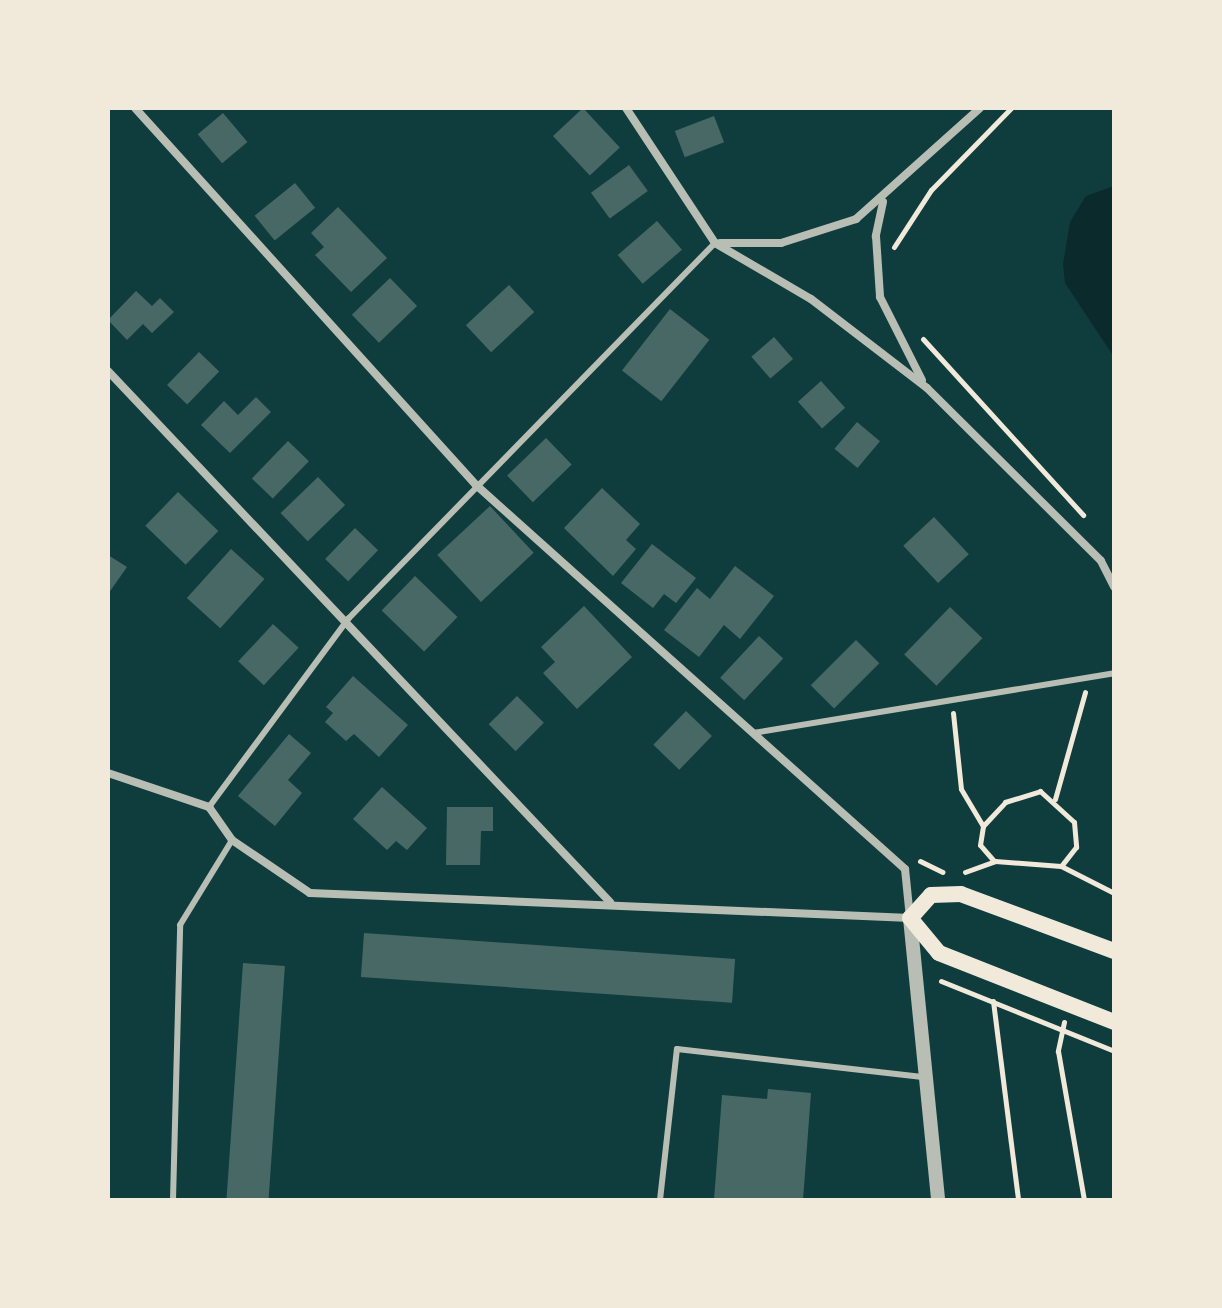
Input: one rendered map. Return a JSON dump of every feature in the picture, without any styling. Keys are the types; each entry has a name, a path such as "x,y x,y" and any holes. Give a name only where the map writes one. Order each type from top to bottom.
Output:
{"main road":[{"path":"1114,951 961,894 931,895 910,918 939,953 1114,1022"}],"street":[{"path":"135,108 476,485 905,869 922,1077 938,1200"},
{"path":"626,108 715,243 811,299 927,388 1101,561 1114,587"},
{"path":"715,243 808,237 883,202 980,108"},
{"path":"883,202 876,236 880,297 927,388"},
{"path":"108,371 349,618 610,902"},
{"path":"108,773 209,807 232,840 310,893 610,902 910,918"}],"lane":[{"path":"209,807 349,618 715,243"},
{"path":"753,733 1114,673"},
{"path":"173,1200 180,925 232,840"},
{"path":"660,1200 677,1049 922,1077"}],"path":[{"path":"889,261 902,225 1011,108"},
{"path":"918,332 1087,521"},
{"path":"1055,799 1089,677"},
{"path":"952,700 961,789 983,826 980,845 995,861"},
{"path":"983,826 1024,792 1055,799 1077,831 1074,853 1061,866"},
{"path":"905,869 919,860 961,873 995,861 1061,866 1114,893"},
{"path":"941,981 1114,1051"},
{"path":"993,1001 1018,1200"},
{"path":"1062,1030 1058,1051 1084,1200"}],"water":[{"path":"1114,186 1114,357 1065,283 1063,264 1070,222 1086,196"}],"building":[{"path":"583,108 620,147 590,175 553,136"},
{"path":"223,113 247,142 222,163 198,134"},
{"path":"714,116 724,142 685,157 675,131"},
{"path":"629,165 648,191 610,219 591,193"},
{"path":"295,183 315,208 275,241 255,216"},
{"path":"338,207 387,258 351,292 315,255 324,247 311,233"},
{"path":"657,221 682,250 643,284 618,255"},
{"path":"390,278 417,306 379,343 352,315"},
{"path":"509,285 534,312 491,352 466,325"},
{"path":"136,291 152,306 160,298 174,312 152,333 143,324 127,340 108,320"},
{"path":"670,309 709,340 661,401 622,370"},
{"path":"774,337 793,359 770,379 751,357"},
{"path":"199,352 219,371 187,405 167,385"},
{"path":"821,381 845,408 822,428 798,402"},
{"path":"256,397 271,412 230,453 201,425 224,401 238,415"},
{"path":"857,422 880,441 857,468 835,449"},
{"path":"546,438 572,465 533,502 507,476"},
{"path":"288,441 309,461 273,499 252,478"},
{"path":"318,477 345,505 308,541 281,513"},
{"path":"602,488 640,524 626,540 636,549 613,576 564,528"},
{"path":"178,492 218,531 186,565 145,526"},
{"path":"490,506 534,553 481,602 437,555"},
{"path":"934,517 969,554 938,583 903,546"},
{"path":"355,528 378,550 348,581 325,559"},
{"path":"652,544 696,578 676,603 664,594 653,608 621,583"},
{"path":"231,549 264,579 220,628 187,598"},
{"path":"108,555 127,567 108,594"},
{"path":"735,566 774,596 740,639 724,625 699,657 664,630 697,588 710,599"},
{"path":"415,576 457,617 424,652 382,611"},
{"path":"584,606 632,657 577,709 543,673 555,662 541,647"},
{"path":"950,607 982,638 937,686 904,654"},
{"path":"273,624 299,648 264,685 238,661"},
{"path":"759,636 783,659 744,700 720,678"},
{"path":"856,640 879,663 834,709 811,685"},
{"path":"353,676 408,725 379,757 354,734 346,741 325,722 333,713 326,707"},
{"path":"517,696 544,723 516,751 489,724"},
{"path":"686,711 712,736 679,770 653,745"},
{"path":"289,734 311,753 288,780 302,793 275,826 238,796"},
{"path":"382,787 427,828 407,850 396,841 387,850 353,819"},
{"path":"447,807 493,807 493,831 481,831 480,865 446,865"},
{"path":"364,933 735,959 732,1003 361,977"},
{"path":"243,963 285,966 269,1200 226,1200"},
{"path":"768,1089 811,1093 803,1200 714,1200 722,1095 767,1099"}]}
